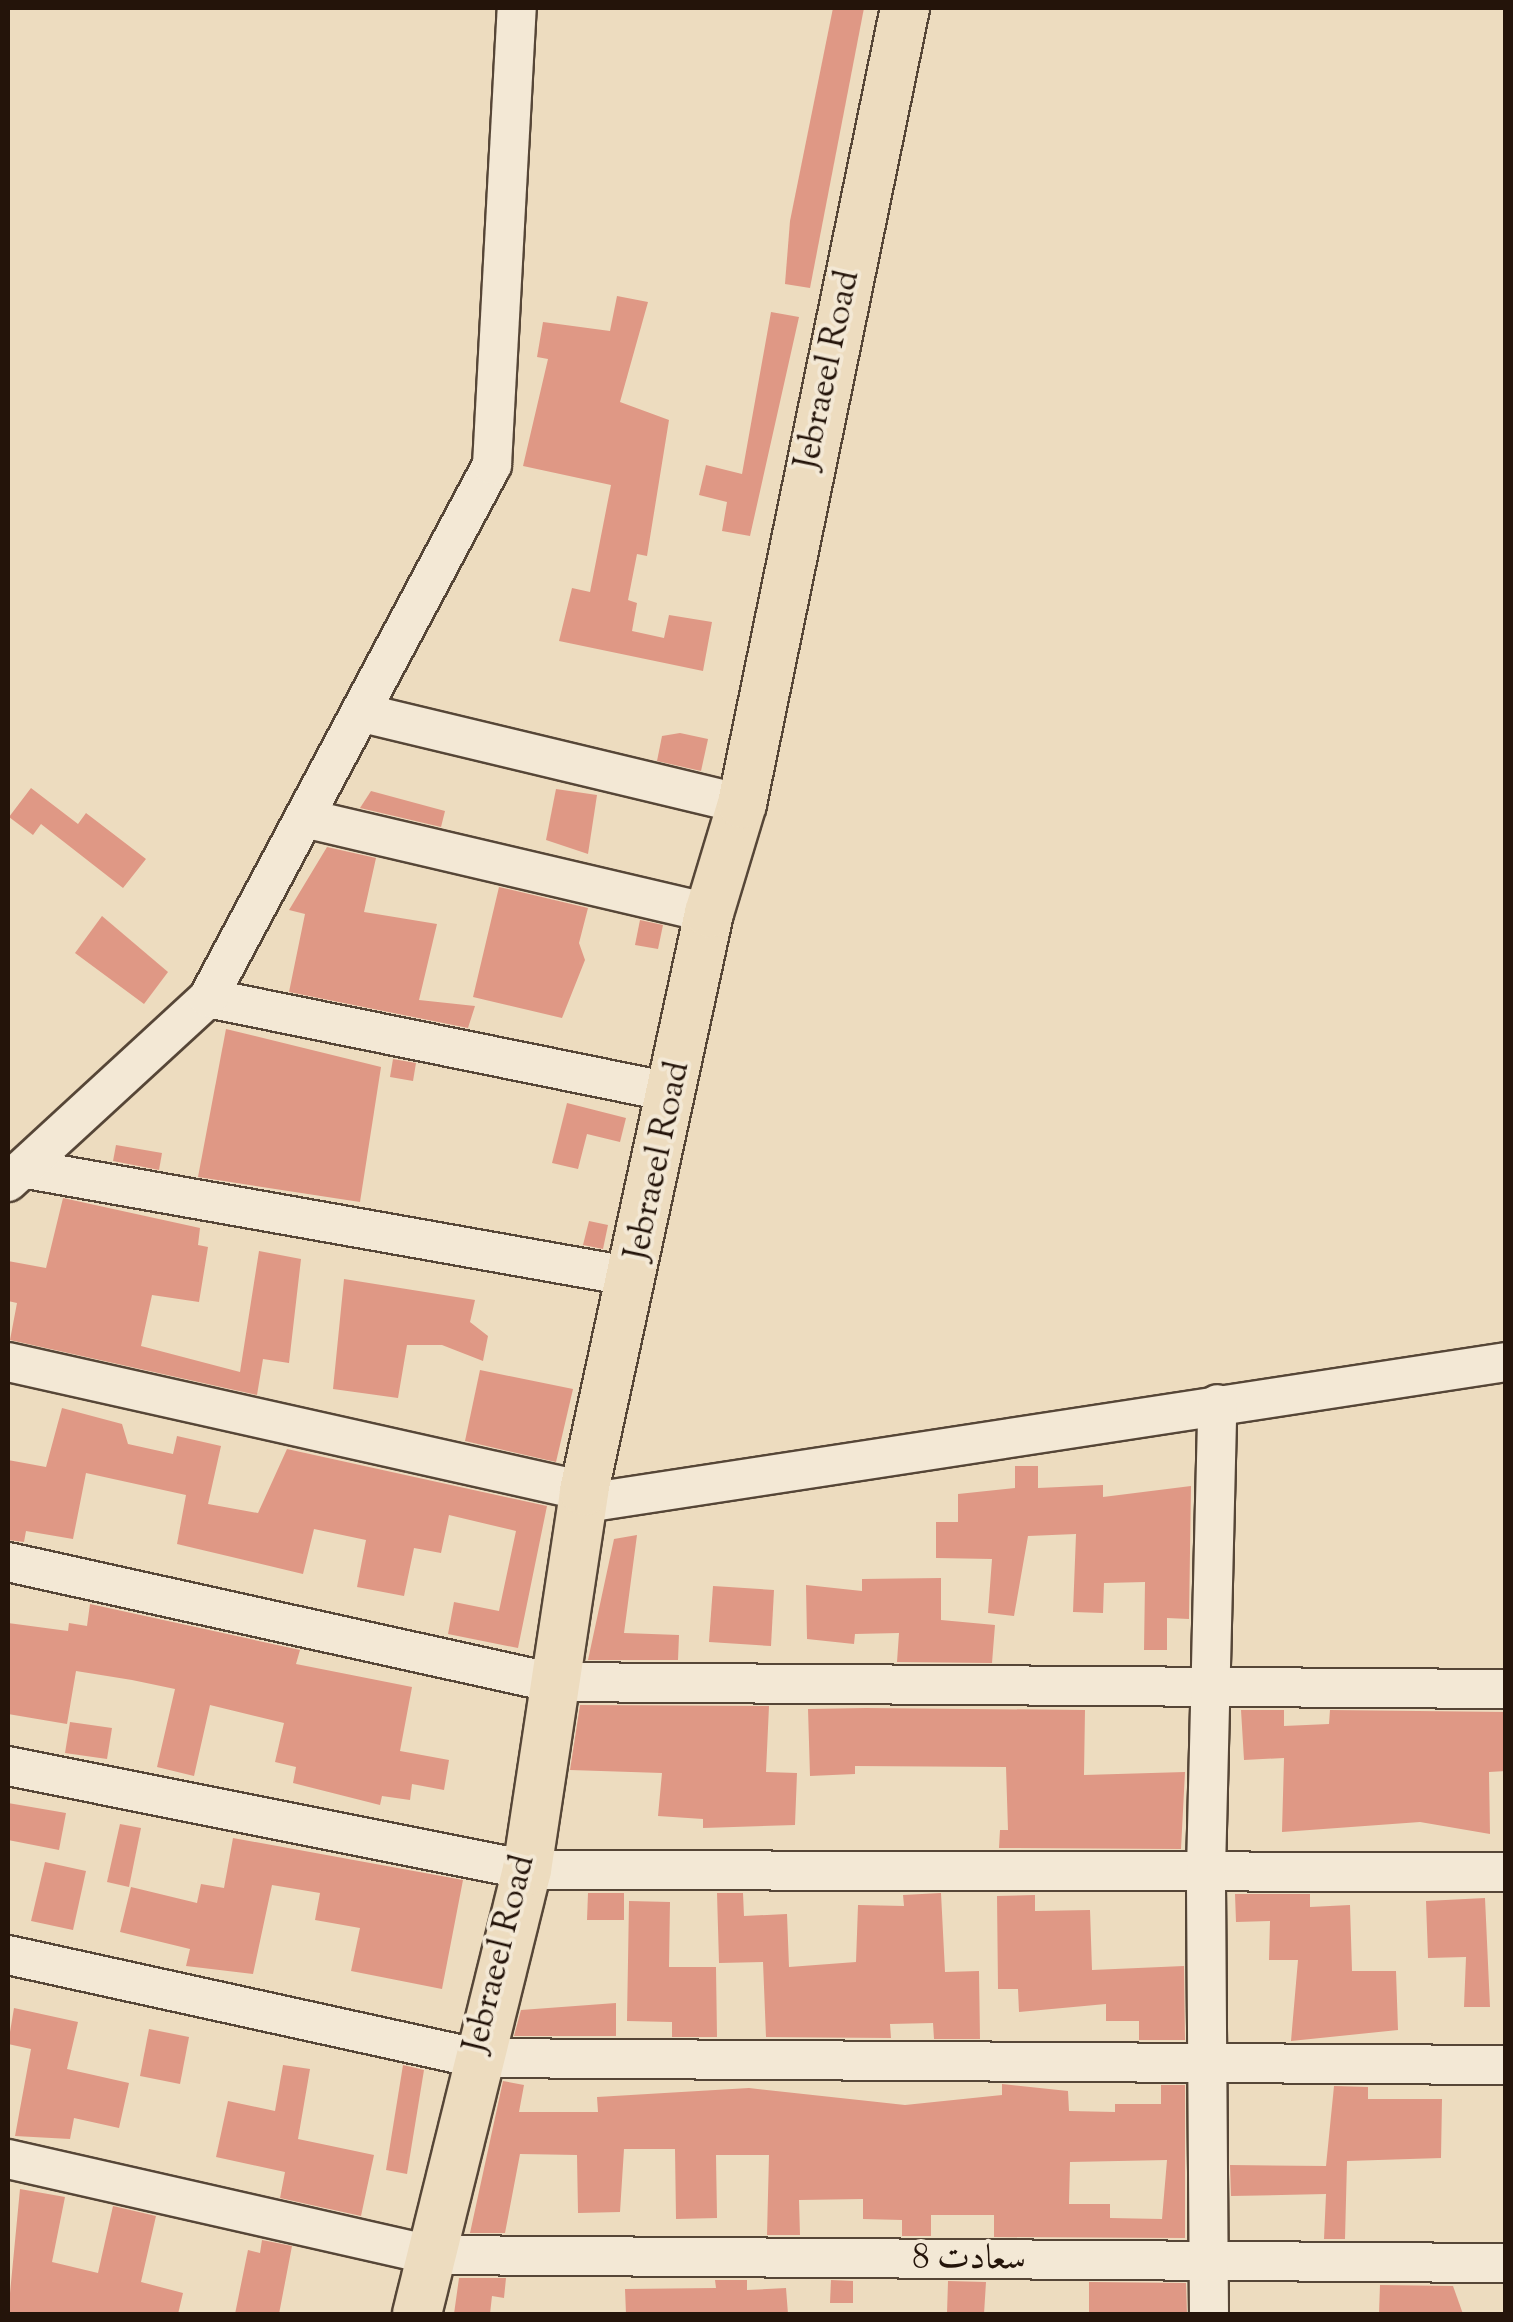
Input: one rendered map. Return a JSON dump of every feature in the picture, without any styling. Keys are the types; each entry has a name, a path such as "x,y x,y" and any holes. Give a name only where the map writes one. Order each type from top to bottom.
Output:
{"main road":[{"name":"Jebraeel Road","path":"417,2314 475,2058 526,1870 550,1682 585,1497 674,1093 708,912 742,804 905,8"}],"street":[{"path":"17,1176 208,998 492,465 518,8"},
{"path":"362,713 742,804"},
{"path":"304,818 708,912"},
{"path":"208,998 674,1093"},
{"path":"17,1176 634,1277"},
{"path":"8,1362 585,1497 1506,1362"},
{"path":"1209,2314 1206,1870 1217,1404"},
{"path":"8,1562 550,1682 1506,1689"},
{"path":"8,1766 526,1870 1506,1872"},
{"path":"8,1955 475,2058 1506,2065"},
{"name":"سعادت 8","path":"8,2159 432,2255 1506,2263"}],"building":[{"path":"833,8 864,8 810,288 785,284 790,221"},
{"path":"617,296 648,302 620,402 669,420 647,556 637,554 628,600 637,603 632,631 664,638 669,615 712,622 703,671 559,641 572,588 590,592 611,485 523,466 548,359 537,357 543,322 610,331"},
{"path":"771,312 799,317 750,536 722,531 727,502 699,495 706,465 742,474"},
{"path":"680,733 708,739 701,771 657,761 662,736"},
{"path":"31,788 78,824 86,813 146,859 123,888 41,824 33,835 9,817"},
{"path":"556,789 597,795 588,854 546,840"},
{"path":"371,791 445,811 441,827 360,808"},
{"path":"327,847 376,858 364,912 437,924 419,1000 475,1006 468,1028 289,992 305,914 289,910"},
{"path":"499,887 588,908 579,943 585,960 562,1018 473,997"},
{"path":"102,916 168,972 144,1004 75,953"},
{"path":"640,920 663,925 658,949 635,945"},
{"path":"226,1029 381,1067 360,1202 198,1177"},
{"path":"393,1059 416,1063 413,1081 390,1077"},
{"path":"567,1103 626,1118 620,1142 587,1134 578,1169 552,1163"},
{"path":"116,1145 162,1153 159,1170 113,1161"},
{"path":"63,1198 200,1228 198,1245 208,1247 199,1302 152,1295 141,1346 240,1372 259,1251 301,1259 289,1363 263,1359 257,1395 10,1340 17,1303 8,1301 8,1261 46,1268"},
{"path":"589,1221 608,1225 603,1249 583,1245"},
{"path":"344,1279 475,1300 470,1322 488,1336 483,1361 442,1345 407,1345 398,1398 333,1389"},
{"path":"480,1370 573,1389 556,1462 465,1441"},
{"path":"62,1408 122,1424 128,1444 173,1454 177,1436 221,1446 208,1504 258,1513 287,1449 547,1506 518,1648 448,1634 454,1602 499,1611 516,1531 449,1515 441,1553 414,1548 404,1596 357,1587 366,1540 314,1529 303,1574 177,1544 186,1495 86,1473 73,1539 26,1531 24,1542 8,1540 8,1460 46,1467"},
{"path":"1015,1466 1038,1466 1038,1488 1103,1485 1103,1497 1191,1486 1189,1619 1167,1618 1167,1650 1144,1650 1145,1582 1104,1583 1103,1613 1073,1612 1076,1534 1028,1536 1014,1616 988,1613 992,1559 936,1558 936,1522 958,1522 958,1494 1015,1488"},
{"path":"637,1535 624,1633 679,1635 678,1660 588,1660 614,1539"},
{"path":"941,1578 941,1620 995,1625 992,1663 897,1662 899,1633 855,1634 854,1644 807,1639 806,1585 862,1591 862,1579"},
{"path":"713,1586 774,1590 771,1646 709,1642"},
{"path":"90,1604 300,1650 296,1664 412,1687 400,1751 449,1760 444,1790 412,1784 410,1800 382,1796 380,1805 293,1783 296,1767 275,1762 284,1723 210,1705 194,1776 157,1767 175,1689 132,1680 76,1671 67,1724 8,1714 8,1623 68,1631 69,1623 87,1626"},
{"path":"580,1705 769,1706 766,1772 797,1773 795,1825 703,1828 703,1819 658,1816 662,1773 570,1770"},
{"path":"808,1709 1085,1710 1084,1775 1185,1772 1181,1849 999,1848 1000,1830 1008,1830 1006,1767 855,1766 855,1774 810,1776"},
{"path":"1241,1710 1284,1710 1284,1726 1329,1724 1330,1710 1506,1712 1506,1771 1489,1772 1490,1834 1420,1822 1282,1832 1284,1758 1244,1760"},
{"path":"70,1722 112,1728 107,1759 65,1753"},
{"path":"8,1803 66,1813 59,1850 8,1840"},
{"path":"120,1824 141,1828 129,1887 107,1882"},
{"path":"233,1838 463,1880 442,1989 351,1971 360,1928 315,1920 320,1893 272,1885 253,1974 186,1966 190,1949 120,1932 131,1887 197,1903 201,1884 224,1888"},
{"path":"45,1862 86,1871 73,1930 31,1921"},
{"path":"588,1893 624,1893 624,1920 587,1920"},
{"path":"717,1893 743,1893 744,1916 787,1914 789,1967 856,1962 858,1905 904,1906 903,1895 941,1893 945,1972 979,1971 980,2039 934,2039 933,2023 890,2024 891,2038 766,2037 763,1962 719,1963"},
{"path":"1235,1894 1310,1894 1310,1907 1350,1905 1352,1971 1396,1971 1398,2030 1291,2041 1298,1960 1269,1960 1270,1921 1236,1922"},
{"path":"1035,1895 1035,1911 1090,1910 1092,1970 1184,1966 1185,2040 1139,2040 1139,2021 1106,2021 1106,2004 1019,2012 1018,1989 998,1989 997,1896"},
{"path":"1485,1898 1490,2007 1464,2007 1466,1957 1428,1958 1426,1901"},
{"path":"629,1901 670,1902 669,1967 716,1967 717,2037 672,2037 672,2022 627,2021"},
{"path":"616,2003 616,2036 514,2036 521,2010"},
{"path":"14,2008 78,2022 67,2069 129,2083 119,2128 74,2118 70,2139 15,2136 31,2049 8,2044"},
{"path":"149,2029 189,2037 180,2084 140,2076"},
{"path":"283,2065 310,2069 298,2139 374,2155 361,2216 280,2198 285,2172 216,2157 228,2101 275,2111"},
{"path":"403,2065 424,2070 407,2174 386,2170"},
{"path":"503,2081 524,2085 519,2112 598,2112 597,2097 749,2088 905,2105 1002,2095 1002,2084 1068,2091 1069,2111 1115,2112 1115,2104 1161,2104 1161,2085 1185,2085 1185,2238 994,2237 994,2215 931,2215 931,2236 902,2236 902,2220 863,2219 863,2199 799,2200 800,2235 767,2235 769,2155 716,2155 717,2218 676,2219 675,2149 624,2149 620,2212 578,2213 577,2155 520,2154 505,2233 470,2233","holes":["1167,2160 1162,2219 1110,2218 1110,2204 1069,2204 1070,2162"]},
{"path":"1334,2086 1368,2087 1368,2099 1442,2099 1441,2158 1347,2161 1345,2239 1324,2239 1326,2194 1231,2196 1230,2165 1326,2166"},
{"path":"20,2189 65,2197 52,2262 98,2273 113,2206 156,2216 141,2282 183,2293 178,2314 8,2314"},
{"path":"262,2240 292,2246 279,2314 235,2314 248,2250 260,2253"},
{"path":"459,2278 506,2278 504,2298 492,2296 490,2314 454,2314"},
{"path":"715,2280 747,2280 747,2290 786,2288 788,2314 626,2314 625,2289 716,2288"},
{"path":"831,2280 853,2281 853,2303 830,2303"},
{"path":"948,2281 986,2282 984,2314 947,2314"},
{"path":"1089,2282 1186,2283 1187,2314 1089,2314"},
{"path":"1380,2285 1453,2286 1463,2314 1379,2314"}]}
